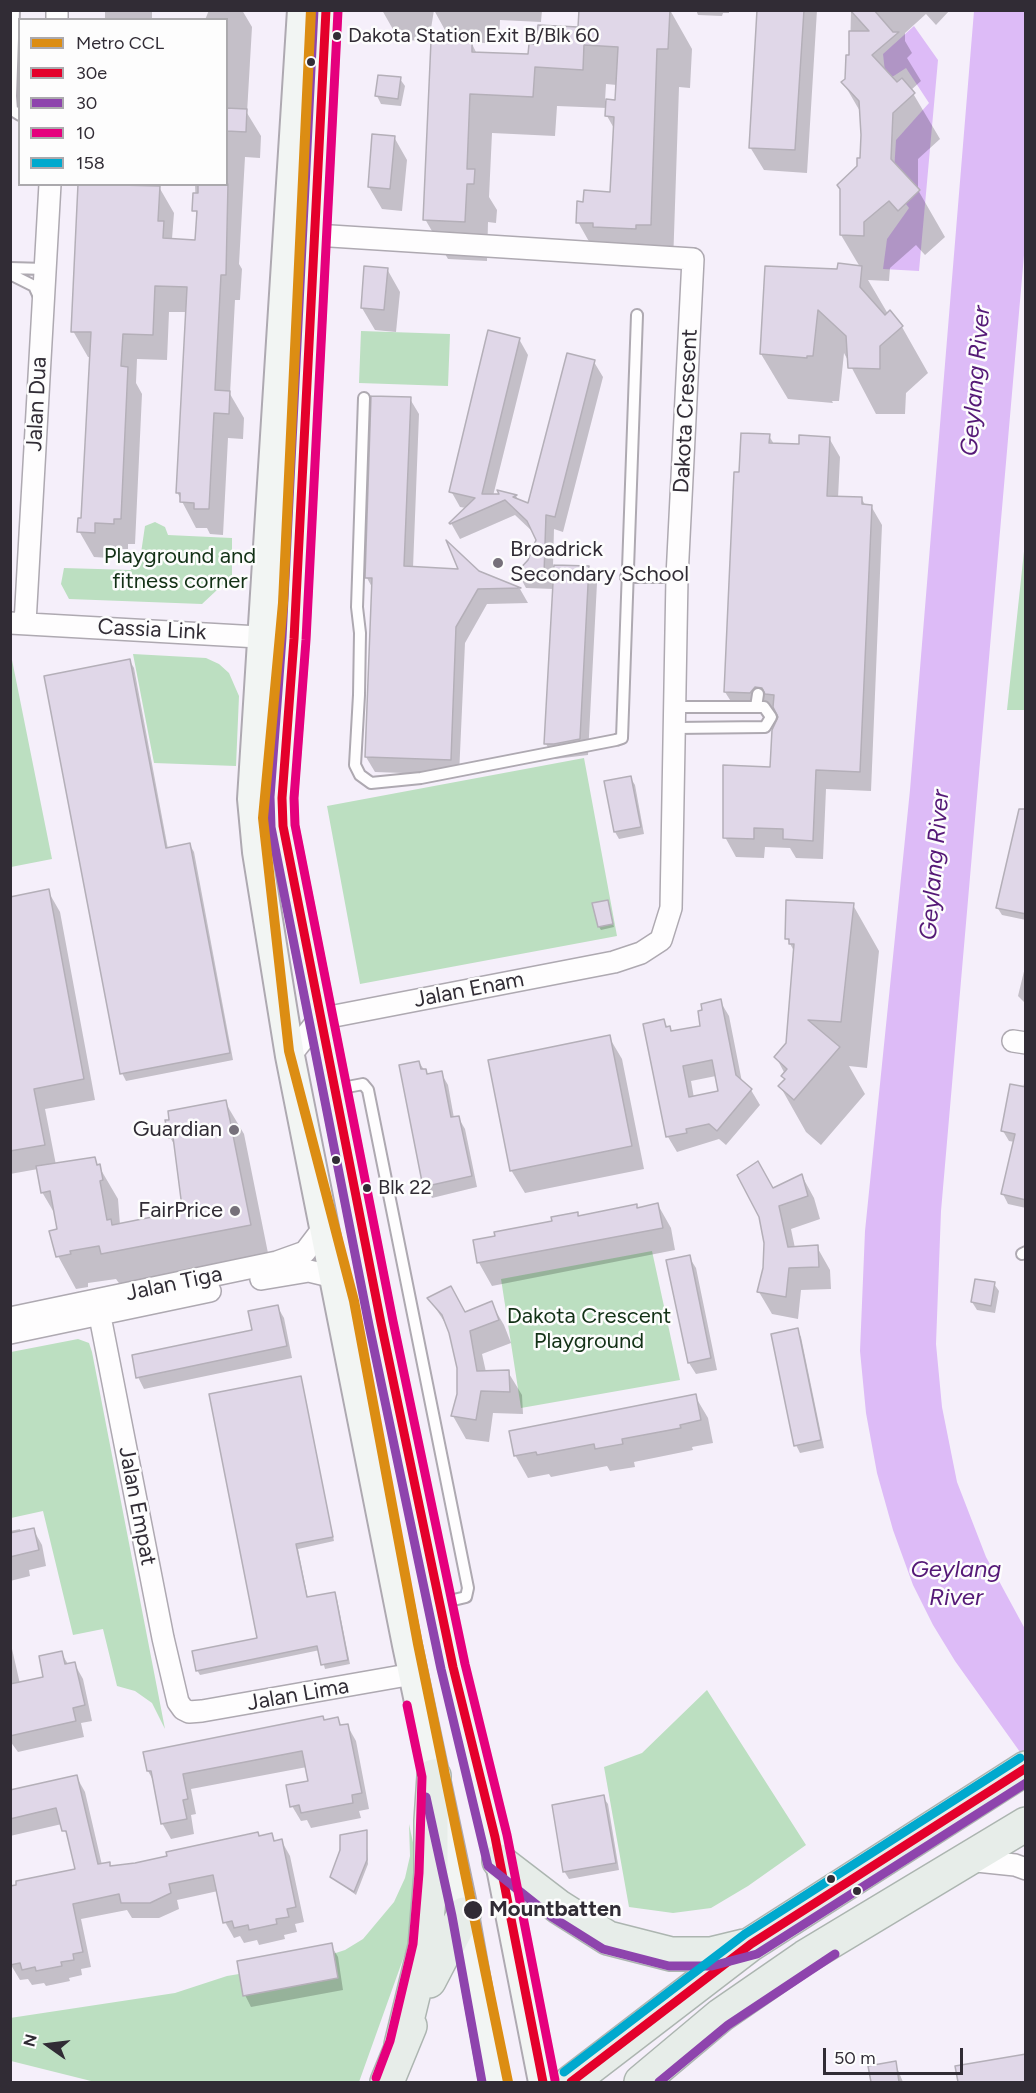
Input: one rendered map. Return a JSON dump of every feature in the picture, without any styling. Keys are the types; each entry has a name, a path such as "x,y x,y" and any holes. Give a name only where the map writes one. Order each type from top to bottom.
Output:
{"main road":[{"path":"302,10 265,637 252,799 257,852 290,1056 413,1674 464,1914 494,2082"},
{"path":"326,10 294,639 282,798 283,826 319,1019 440,1603 499,1861 543,2082"},
{"path":"572,2082 751,1944 1022,1769"},
{"path":"401,2045 425,1946 431,1873 430,1821 434,1776"},
{"path":"641,2082 721,2015 806,1957 1026,1824"},
{"path":"499,1861 560,1907 608,1938 670,1954 711,1954 751,1944"},
{"path":"387,2082 438,1959 464,1914"},
{"path":"671,2082 721,2015"}],"street":[{"name":"Jalan Dua","path":"18,623 50,186"},
{"name":"Dakota Crescent","path":"315,235 693,259 677,577 671,908 661,940"},
{"name":"Cassia Link","path":"18,623 294,639"},
{"name":"Jalan Enam","path":"319,1019 614,962 641,953 661,940"},
{"path":"290,1056 319,1019"},
{"name":"Jalan Tiga","path":"99,1309 277,1262 305,1252 324,1227"},
{"name":"Jalan Tiga","path":"17,1324 280,1275 309,1271 334,1277"},
{"name":"Jalan Empat","path":"99,1309 163,1638 178,1702 183,1709"},
{"name":"Jalan Lima","path":"183,1709 189,1712 202,1711 413,1674"},
{"path":"967,1860 1015,1865 1026,1869"}],"lane":[{"path":"14,10 11,96 12,110 18,114"},
{"path":"10,268 45,269"},
{"path":"10,274 34,286 43,304"},
{"path":"364,398 357,607 360,633 359,695 355,765 360,776 371,783 421,778 622,738 637,315"},
{"path":"626,578 677,577"},
{"path":"756,707 758,694"},
{"path":"675,706 756,707 768,710 771,717 765,727 675,728"}],"green space":[{"path":"361,331 450,334 448,386 359,383"},
{"name":"Playground and fitness corner","path":"155,522 165,527 168,535 232,538 232,576 202,604 69,599 61,584 64,568 131,570 132,553 141,553 145,526"},
{"path":"1025,542 1025,710 1007,710"},
{"path":"133,654 206,658 219,664 229,673 239,696 236,766 154,763"},
{"path":"11,655 52,859 10,867"},
{"path":"584,758 617,936 360,984 327,806"},
{"name":"Dakota Crescent Playground","path":"652,1251 680,1380 521,1408 501,1279"},
{"path":"78,1339 89,1343 92,1352 165,1729 152,1703 135,1691 117,1686 103,1629 73,1635 43,1511 11,1518 11,1352"},
{"path":"707,1690 806,1845 748,1886 711,1908 673,1913 629,1907 604,1767 642,1753"},
{"path":"409,1824 417,1861 412,1934 359,2082 95,2082 11,2061 10,2018 175,1993 227,1976 305,1963 345,1950 363,1939 394,1902 405,1878 410,1856"}],"water":[{"name":"Geylang River","path":"974,11 1025,11 1026,232 941,1211 936,1344 942,1407 957,1482 986,1557 1025,1629 1025,1759 955,1661 933,1625 913,1585 893,1530 877,1473 866,1413 860,1351 865,1231 910,790"},
{"path":"914,26 938,60 919,271 883,269 887,239 909,208 893,187 896,140 929,103 906,68 886,81 883,54"}],"building":[{"path":"579,10 670,10 668,49 657,49 651,225 636,225 636,229 593,227 593,223 576,223 577,201 583,202 584,190 610,192 614,117 605,116 606,99 615,100 618,47 584,45 583,70 535,67 533,97 470,94 467,169 475,169 474,184 467,184 465,222 423,220 431,41 472,42 472,52 528,54 529,44 536,44 538,25 578,27"},
{"path":"757,10 804,10 795,150 749,148"},
{"path":"850,10 874,10 893,32 899,32 872,55 897,82 902,78 915,93 893,113 891,159 920,190 898,211 889,201 864,222 864,236 840,235 840,189 837,185 857,166 857,158 860,158 861,135 859,101 841,82 845,79 846,55 849,55 849,31 869,31"},
{"path":"378,75 401,77 398,99 375,96"},
{"path":"228,108 247,109 246,132 228,131"},
{"path":"372,134 395,136 390,189 368,187"},
{"path":"78,186 160,186 158,221 164,221 163,238 195,240 197,211 192,211 193,193 198,193 198,186 228,186 226,275 221,275 215,390 230,391 229,414 214,413 209,509 194,509 194,503 180,502 180,493 176,493 187,287 155,286 153,335 123,334 121,366 128,367 121,519 114,519 114,524 95,523 95,533 77,532 78,518 81,518 91,332 71,332"},
{"path":"838,263 862,266 860,287 885,315 890,310 903,326 880,346 880,369 848,368 846,336 818,310 813,356 807,356 807,358 760,354 765,266 837,269"},
{"path":"364,266 388,268 384,310 361,308"},
{"path":"488,330 520,338 482,494 499,494 497,490 517,495 513,497 528,503 567,353 595,360 555,517 546,515 544,574 516,573 528,560 536,540 527,521 505,500 449,523 475,498 449,492"},
{"path":"371,396 411,397 404,566 458,569 446,540 479,571 521,588 478,589 456,627 451,760 365,757 372,578 365,578"},
{"path":"741,433 770,434 769,443 799,444 799,435 830,437 827,496 862,497 862,504 872,505 860,772 816,770 813,841 783,839 783,829 754,828 754,839 723,838 723,765 770,767 772,730 778,717 773,707 774,695 765,694 762,688 755,687 750,693 724,692 734,472 739,472"},
{"path":"554,565 589,566 580,739 544,744"},
{"path":"130,659 166,848 190,843 230,1053 120,1074 44,676"},
{"path":"631,776 641,827 614,832 604,781"},
{"path":"1019,809 1026,809 1026,914 996,908"},
{"path":"49,889 84,1079 34,1089 45,1145 10,1151 10,897"},
{"path":"608,900 613,924 598,927 592,903"},
{"path":"786,900 854,903 841,1022 808,1020 840,1047 794,1100 778,1086 785,1079 781,1076 787,1069 774,1057 786,1043 794,944 789,944 789,939 785,939"},
{"path":"721,999 736,1075 752,1089 717,1131 709,1124 686,1129 687,1133 666,1137 643,1024 664,1019 666,1027 670,1026 671,1031 700,1026 698,1011 702,1010 701,1004","holes":["712,1060 718,1091 689,1097 683,1066"]},
{"path":"610,1035 632,1146 510,1171 488,1060"},
{"path":"419,1061 421,1069 426,1069 427,1074 442,1071 451,1117 459,1116 472,1176 423,1187 399,1065"},
{"path":"1010,1084 1026,1087 1026,1200 1001,1194 1015,1134 1001,1131"},
{"path":"226,1100 251,1225 101,1254 99,1246 70,1251 71,1254 56,1257 49,1231 57,1229 50,1191 41,1193 36,1166 95,1157 97,1165 100,1164 103,1180 100,1181 107,1220 111,1219 112,1225 162,1215 161,1211 182,1207 173,1137 169,1138 165,1120 169,1120 168,1111"},
{"path":"758,1161 773,1188 802,1174 808,1196 779,1206 788,1247 818,1245 819,1267 789,1268 786,1297 757,1292 763,1268 764,1243 759,1217 737,1175"},
{"path":"658,1203 663,1228 477,1263 473,1240 495,1236 494,1232 552,1221 551,1217 578,1212 578,1216 637,1204 637,1208"},
{"path":"690,1255 711,1358 688,1363 666,1260"},
{"path":"975,1279 995,1282 991,1306 971,1302"},
{"path":"451,1286 465,1312 492,1301 499,1320 470,1331 477,1371 509,1370 510,1392 481,1391 476,1420 451,1416 457,1394 457,1368 449,1333 442,1315 427,1298"},
{"path":"278,1305 287,1346 136,1378 132,1355 252,1330 248,1311"},
{"path":"798,1328 821,1440 794,1446 771,1334"},
{"path":"301,1376 333,1537 296,1544 307,1597 335,1592 348,1660 321,1665 317,1646 196,1671 192,1651 257,1638 209,1394"},
{"path":"696,1394 701,1420 680,1425 681,1428 622,1439 623,1444 595,1449 594,1444 537,1455 536,1452 514,1456 509,1431"},
{"path":"34,1528 39,1550 10,1557 10,1533"},
{"path":"62,1651 65,1664 75,1662 85,1705 73,1708 76,1721 10,1736 10,1684 43,1677 39,1656"},
{"path":"323,1716 324,1720 338,1717 340,1725 348,1724 362,1793 352,1795 353,1803 301,1813 299,1805 290,1807 286,1785 308,1781 302,1751 183,1774 188,1799 183,1800 187,1819 161,1824 151,1771 147,1771 143,1752"},
{"path":"77,1775 98,1864 110,1862 110,1866 135,1863 167,1856 166,1852 258,1832 259,1836 272,1833 274,1841 282,1839 296,1907 287,1909 289,1917 276,1919 277,1924 249,1930 248,1925 234,1928 232,1921 223,1923 213,1875 169,1884 171,1893 150,1903 121,1903 119,1894 73,1904 83,1952 73,1954 74,1960 61,1962 62,1966 36,1971 35,1967 22,1970 20,1963 10,1965 10,1886 16,1885 16,1881 75,1869 66,1831 62,1831 56,1808 10,1819 10,1790"},
{"path":"604,1795 616,1863 563,1872 552,1805"},
{"path":"367,1830 367,1860 354,1892 330,1877 340,1850 340,1835"},
{"path":"332,1943 338,1978 243,1996 237,1961"},
{"path":"1026,2054 1026,2082 958,2082 955,2066"},
{"path":"896,2061 899,2082 871,2082 868,2066"}],"metro line":[{"name":"CCL","path":"311,10 283,603 263,818 289,1051 354,1301 418,1644 508,2082"}],"transit line":[{"name":"30","path":"314,10 282,638 270,797 271,827 369,1325 441,1669 488,1866 552,1917 603,1949 669,1966 712,1966 757,1954 1026,1783"},
{"name":"30e","path":"326,10 294,639 282,798 283,826 381,1323 453,1667 495,1837 543,2082"},
{"name":"10","path":"338,11 306,640 294,798 295,825 393,1321 465,1664 507,1835 555,2080"},
{"name":"10","path":"376,2078 390,2041 413,1944 419,1873 422,1777 407,1705"},
{"name":"158","path":"564,2072 745,1934 1020,1758"},
{"name":"30e","path":"571,2082 751,1944 1026,1768"},
{"name":"30","path":"426,1797 452,1916 482,2082"},
{"name":"30","path":"659,2082 728,2025 835,1954"}],"place":[{"name":"Dakota Station Exit B/Blk 60","path":"337,36"},
{"name":"Broadrick Secondary School","path":"498,563"},
{"name":"Guardian","path":"234,1130"},
{"name":"Blk 22","path":"367,1188"},
{"name":"FairPrice","path":"235,1211"},
{"name":"Mountbatten","path":"473,1910"}]}
